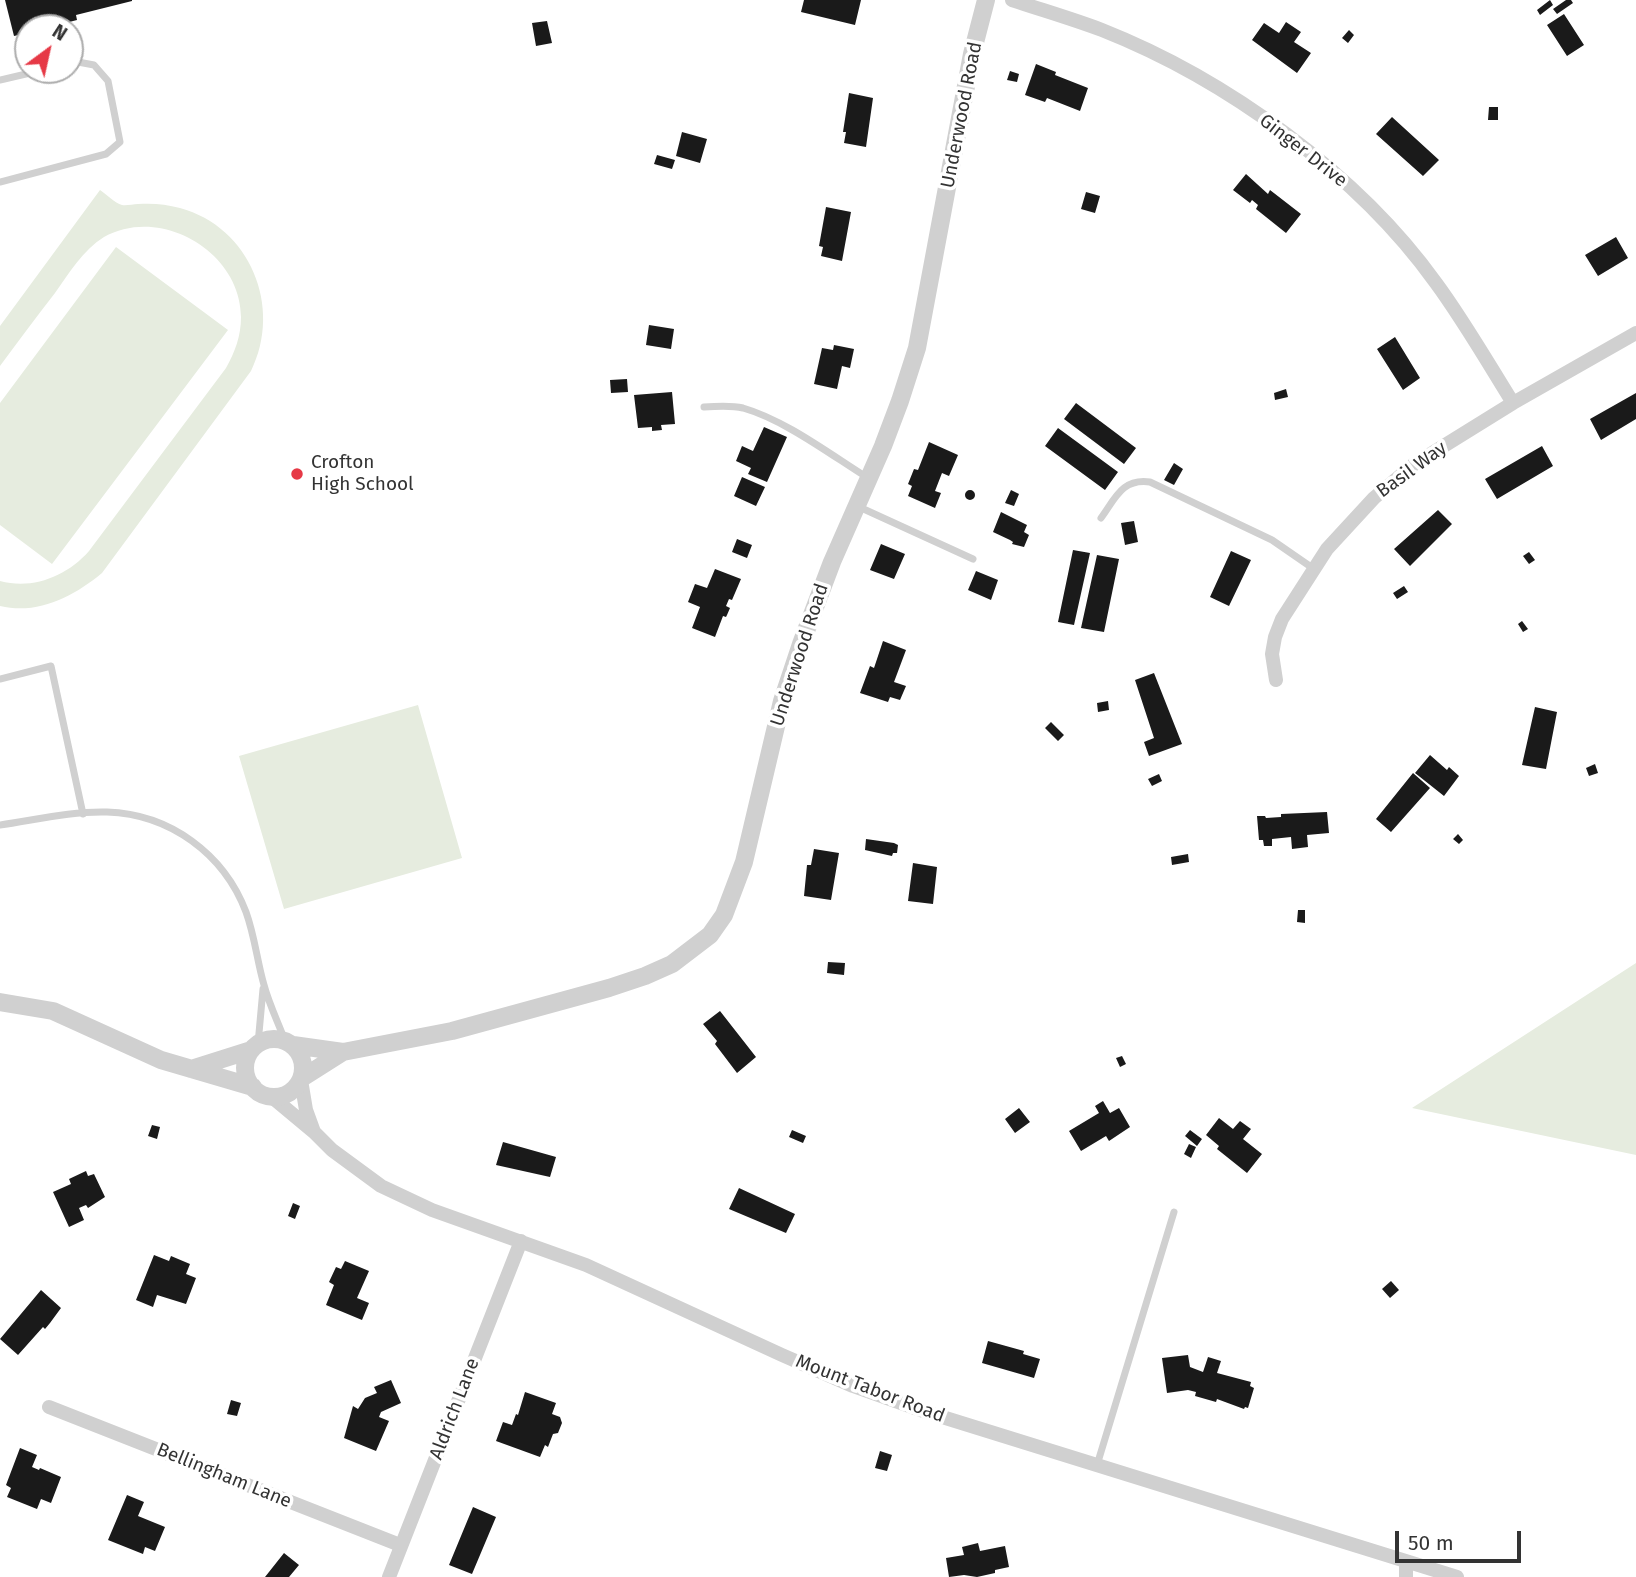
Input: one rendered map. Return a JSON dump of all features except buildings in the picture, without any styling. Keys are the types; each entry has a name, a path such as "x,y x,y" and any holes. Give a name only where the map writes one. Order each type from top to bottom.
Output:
{"street":[{"name":"Underwood Road","path":"289,1043 343,1052 452,1031 609,988 672,964 710,935 724,915 738,881 782,701 827,574 900,401 916,348 934,266 972,54 986,0"},
{"name":"Ginger Drive","path":"1012,0 1101,30 1191,72 1263,118 1322,161 1383,221 1435,281 1513,403"},
{"name":"Basil Way","path":"1276,680 1272,654 1282,620 1327,549 1374,498 1413,466 1513,403 1636,333"},
{"path":"0,1002 53,1011 161,1060 253,1087 272,1097 289,1093 301,1079"},
{"path":"191,1069 276,1038 289,1043 303,1060 301,1079 306,1110 314,1132"},
{"path":"253,1087 245,1069 254,1047"},
{"name":"Underwood Road","path":"301,1079 343,1052"},
{"name":"Mount Tabor Road","path":"272,1097 332,1150 381,1186 432,1210 586,1265 853,1385 923,1411 1457,1577"},
{"name":"Aldrich Lane","path":"389,1577 521,1241"},
{"name":"Bellingham Lane","path":"48,1407 400,1545"},
{"path":"1406,1562 1406,1577"}],"lane":[{"path":"0,182 106,154 120,142 108,81 94,65 84,63"},
{"path":"704,407 741,408 758,414 869,478"},
{"path":"1101,519 1129,484 1137,480 1150,482 1272,540 1314,569"},
{"path":"857,505 973,559"},
{"path":"0,679 51,666 83,814"},
{"path":"0,825 107,812 156,821 197,844 212,858 236,889 253,932 263,985 289,1043"},
{"path":"254,1047 263,985"},
{"path":"1097,1465 1174,1212"}],"shaded area":[{"path":"100,190 122,205 154,204 180,208 204,218 225,232 242,251 254,273 261,296 263,321 260,346 251,371 102,573 79,590 54,602 28,608 0,606 0,581 25,584 49,579 70,568 89,551 226,368 239,337 241,317 237,294 228,273 213,255 194,241 172,231 149,227 126,229 104,237 83,255 0,366 0,326"},
{"path":"116,247 228,330 52,564 0,525 0,403"},
{"path":"418,705 462,858 284,909 239,756"},
{"path":"1636,963 1636,1155 1412,1108"}],"place":[{"name":"Crofton High School","path":"297,474"}]}
